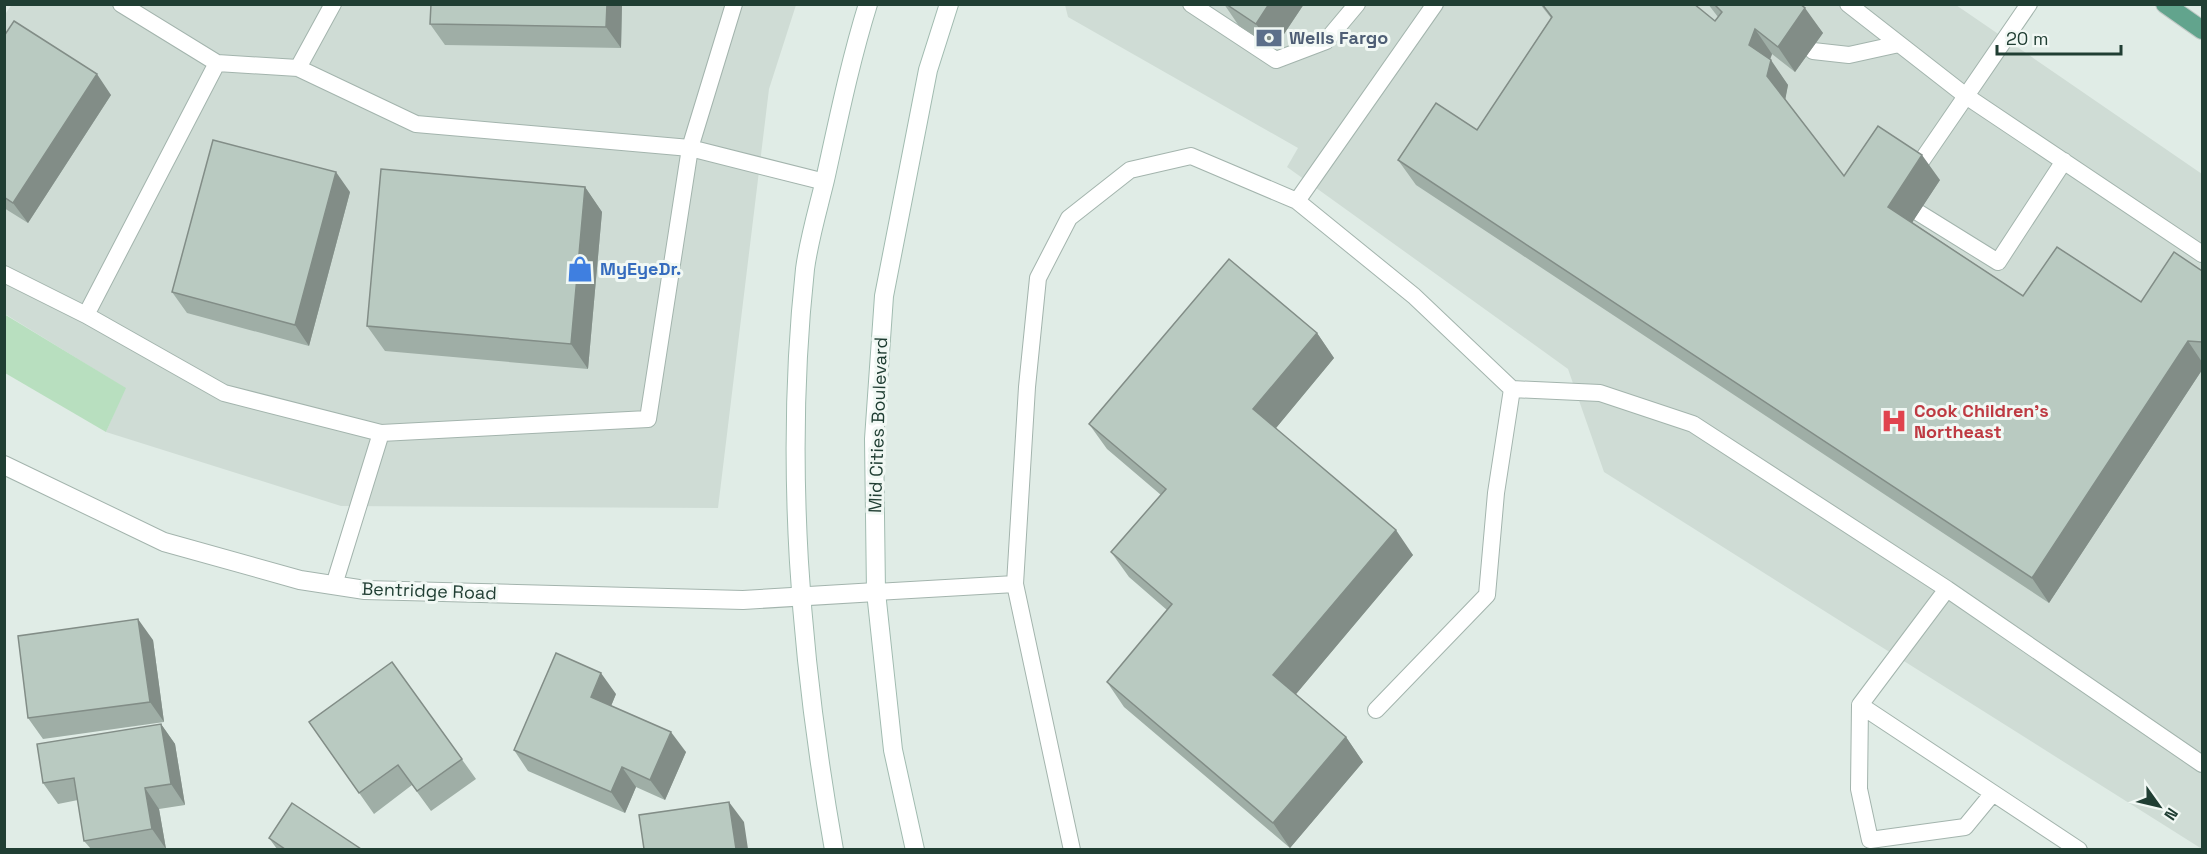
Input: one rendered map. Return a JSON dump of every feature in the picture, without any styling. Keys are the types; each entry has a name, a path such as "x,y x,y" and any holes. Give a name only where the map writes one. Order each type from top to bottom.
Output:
{"main road":[{"path":"834,849 818,757 800,595 794,435 805,267 856,45 868,4"},
{"path":"2165,4 2202,30"},
{"name":"Mid Cities Boulevard","path":"915,849 893,750 876,592 874,439 884,296 928,70 948,5"},
{"name":"Bentridge Road","path":"4,465 164,542 300,580 365,590 743,600 876,592"}],"lane":[{"path":"121,4 217,63 298,68 416,124 690,148 825,182"},
{"path":"298,68 333,4"},
{"path":"4,274 86,315 224,393 381,433 648,419 690,148 734,4"},
{"path":"1191,4 1276,60 1326,41 1357,4"},
{"path":"1297,201 1435,4"},
{"path":"1848,4 1966,96 2202,254"},
{"path":"1918,166 2029,4"},
{"path":"1813,51 1849,55 1899,44"},
{"path":"86,315 217,63"},
{"path":"1072,849 1015,584 1027,387 1038,279 1069,218 1130,170 1191,156 1297,201 1414,296 1512,389 1600,393 1693,424 1947,589 2202,765"},
{"path":"1918,213 1998,262 2064,161"},
{"path":"1376,710 1487,595 1496,493 1512,389"},
{"path":"334,585 381,433"},
{"path":"876,592 1015,584"},
{"path":"1947,589 1860,705 1859,789 1870,840 1965,827 1993,793"},
{"path":"1860,705 2075,848"}],"shaded area":[{"path":"12,4 796,5 769,89 718,508 341,506 106,432 125,388 5,314 4,16"},
{"name":"Cook Children's Northeast","path":"1065,5 1956,5 2202,174 2202,849 1604,472 1568,369 1287,167 1298,148 1068,17"}],"green space":[{"path":"4,314 126,388 106,432 5,373"}],"building":[{"path":"431,4 607,4 606,27 430,24"},
{"path":"1226,4 1269,4 1256,24"},
{"path":"1542,4 1694,4 1715,21 1722,12 1714,4 1800,4 1805,8 1778,47 1755,29 1749,45 1771,60 1767,76 1844,176 1878,126 1922,155 1888,207 2023,296 2057,247 2141,302 2174,252 2202,271 2202,342 2188,341 2032,578 1398,160 1436,103 1477,130 1552,17"},
{"path":"14,21 97,74 13,203 4,197 4,36"},
{"path":"213,140 336,172 295,325 172,292"},
{"path":"381,169 585,187 571,344 367,326"},
{"path":"1229,259 1317,333 1253,409 1396,530 1273,675 1346,737 1273,823 1107,682 1172,604 1111,552 1166,489 1089,424"},
{"path":"138,619 150,702 28,718 18,636"},
{"path":"556,653 601,673 591,697 671,732 650,780 622,767 611,792 514,750"},
{"path":"392,662 462,759 417,791 398,765 359,793 309,722"},
{"path":"161,724 171,784 145,788 152,829 84,841 74,778 43,783 37,744"},
{"path":"729,802 736,849 644,849 639,815"},
{"path":"292,803 361,849 285,849 269,838"}],"place":[{"name":"Wells Fargo","path":"1269,38"},
{"name":"MyEyeDr.","path":"580,269"},
{"name":"Cook Children's Northeast","path":"1894,421"}]}
